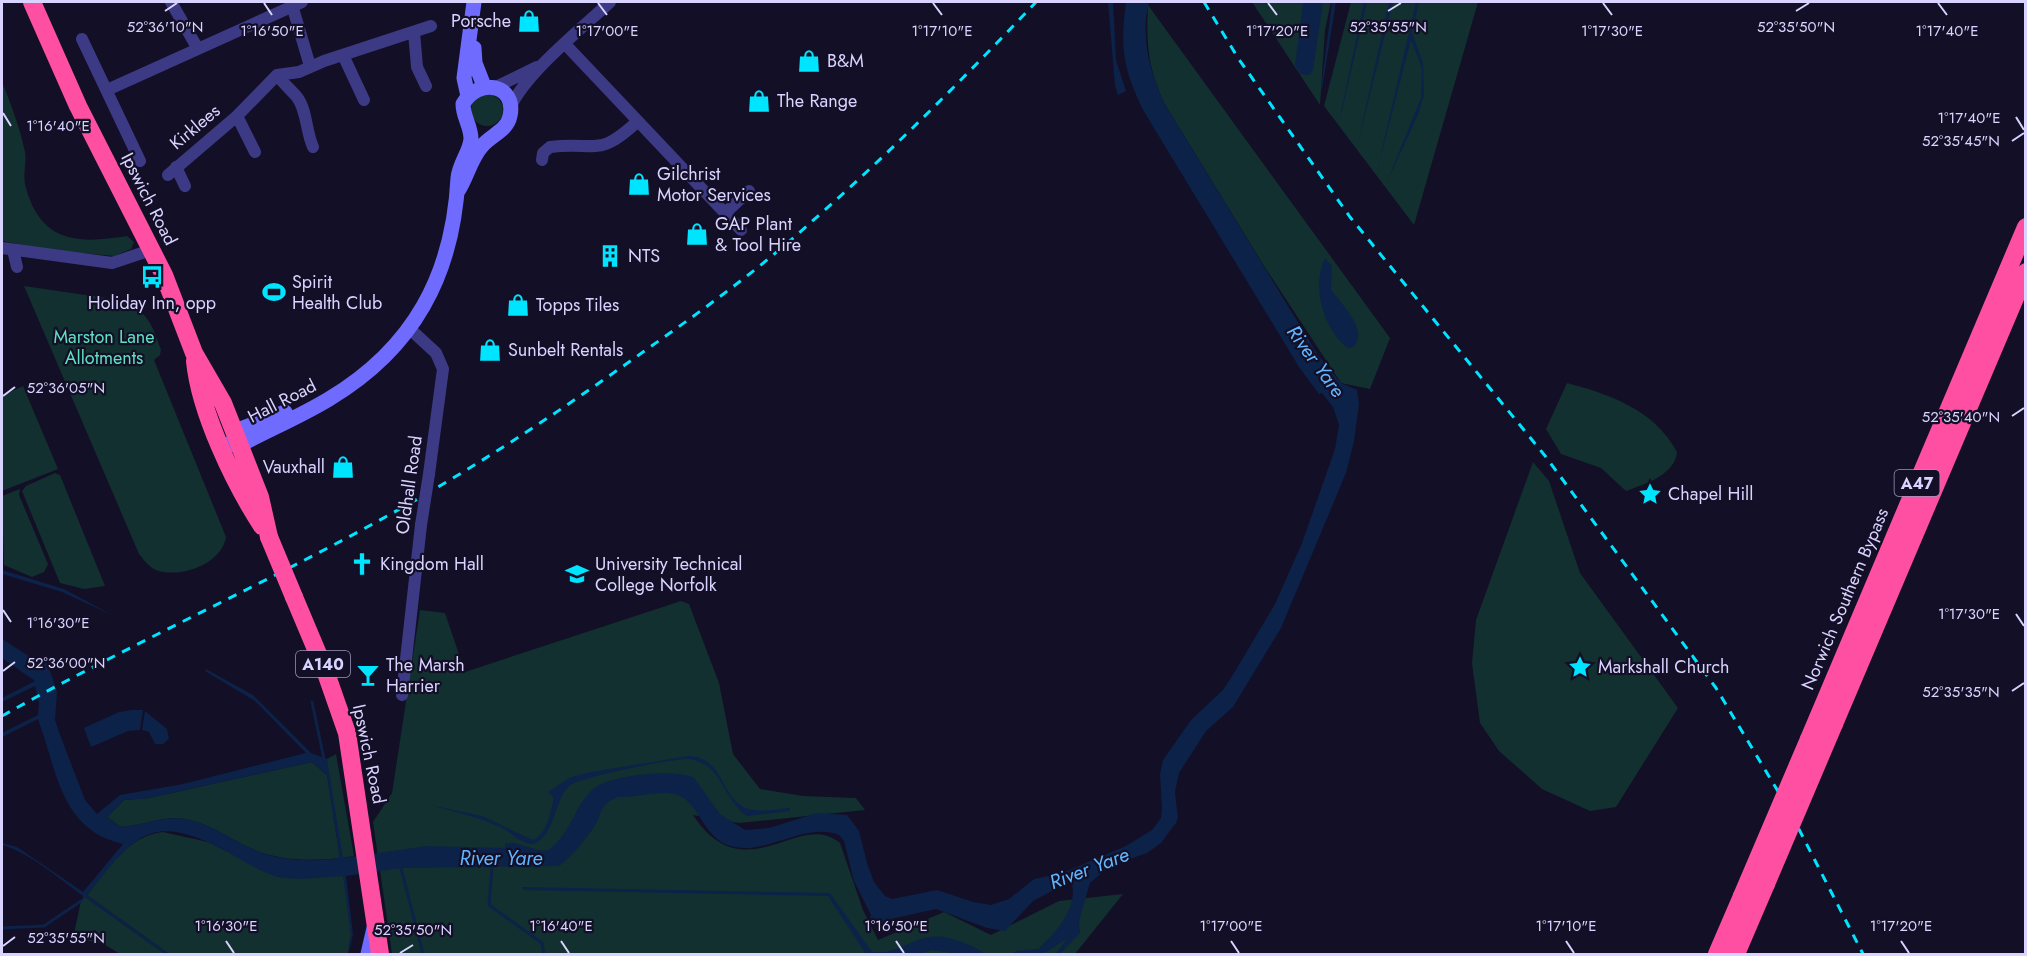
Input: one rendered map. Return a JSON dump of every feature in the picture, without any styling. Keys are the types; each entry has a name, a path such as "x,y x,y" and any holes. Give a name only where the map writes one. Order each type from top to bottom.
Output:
{"highway":[{"name":"Ipswich Road","path":"32,2 78,106 152,250 194,353 215,389 258,520 269,537"},
{"name":"Norwich Southern Bypass","path":"1717,954 2025,227"},
{"name":"A47","path":"1736,954 2025,272"},
{"name":"Ipswich Road","path":"231,440 260,497 269,537 326,673 347,733 380,954"}],"street":[{"path":"171,2 198,48"},
{"name":"Hall Road","path":"231,440 360,377 394,349 410,329 443,267 452,234 458,175 471,141 469,126 463,111 468,96 464,78 474,2"},
{"path":"511,106 518,92 550,58 610,2"},
{"path":"107,90 297,3 310,66"},
{"name":"Hall Road","path":"458,191 482,146 508,122 511,106 502,92 490,87 475,63 472,18"},
{"path":"277,75 299,72 310,66 431,26"},
{"path":"414,32 417,67 426,86"},
{"path":"82,39 140,161"},
{"path":"565,44 741,231"},
{"path":"343,55 364,100"},
{"path":"468,96 529,72 550,58"},
{"path":"277,75 296,97 303,111 306,132 313,147"},
{"name":"Kirklees","path":"185,186 172,171 237,116 277,75"},
{"name":"Kirklees","path":"237,116 255,152"},
{"path":"542,160 543,153 550,147 593,148 608,145 638,121"},
{"path":"469,126 480,133 496,134"},
{"path":"725,213 749,191"},
{"path":"8,249 112,263 152,250"},
{"path":"8,249 17,267"},
{"name":"Oldhall Road","path":"402,696 421,525 443,369 436,353 410,329"},
{"path":"368,954 375,922"}],"green space":[{"path":"1252,2 1331,2 1325,30 1320,105"},
{"path":"1351,2 1478,2 1414,225 1324,106"},
{"path":"1148,5 1390,338 1370,389 1341,383 1264,266 1164,103 1154,78 1149,56"},
{"path":"2,82 21,134 25,152 26,188 41,220 64,236 78,239 93,240 127,236 134,242 131,249 114,256 49,250 2,241"},
{"path":"487,94 498,99 503,110 498,121 487,126 476,121 471,110 476,99"},
{"name":"Marston Lane Allotments","path":"24,286 120,300 137,309 148,319 161,350 160,355 154,360 226,537 223,547 208,562 188,571 166,572 153,568 139,554"},
{"path":"1567,383 1614,399 1644,415 1668,437 1677,452 1671,467 1658,478 1626,491 1601,468 1561,454 1546,429"},
{"path":"23,386 58,469 2,491 2,396"},
{"path":"1533,462 1549,481 1580,573 1678,708 1616,807 1590,811 1542,789 1499,751 1480,723 1472,663 1476,620"},
{"path":"55,473 60,475 105,586 84,589 60,583 22,491 26,486"},
{"path":"20,489 19,495 48,564 44,572 32,577 4,565 2,496"},
{"path":"681,601 689,604 719,683 733,754 760,789 803,796 856,798 865,810 739,823 693,815 713,837 733,848 752,849 807,835 824,835 840,843 863,910 878,940 944,912 991,935 1059,901 1123,894 1075,954 392,954 373,822 392,793 420,610 445,613 465,672"},
{"path":"336,754 354,856 342,858 327,767 327,759"},
{"path":"312,762 327,775 340,858 320,860 277,857 190,820 172,818 121,827 107,817 124,800 149,798"},
{"path":"163,832 208,842 278,877 344,876 351,934 348,954 169,954 87,895 111,864 129,847 150,835"},
{"path":"85,897 165,954 120,954 102,943 73,938 81,901"}],"water":[{"path":"1108,2 1113,2 1116,60 1126,91 1118,95 1115,86"},
{"name":"River Yare","path":"1126,2 1149,2 1146,15 1146,41 1154,79 1164,103 1318,355 1341,383 1357,390 1359,404 1354,441 1346,473 1281,628 1233,707 1206,731 1179,773 1175,792 1178,818 1176,823 1161,843 1147,853 1110,866 1090,883 1079,921 1080,933 1060,954 1055,954 1068,938 1043,954 1012,954 1016,951 1038,949 1052,936 1069,910 1073,890 1071,881 1033,901 1005,931 987,928 936,909 891,919 882,927 873,924 870,918 871,915 854,881 844,841 839,835 813,832 760,846 734,847 715,838 692,806 678,795 671,793 618,797 611,800 603,807 595,825 585,839 559,866 401,868 346,876 353,934 349,954 351,934 343,876 303,879 279,877 200,839 178,832 161,832 145,836 131,845 118,858 87,895 169,954 165,954 85,897 81,901 83,896 44,867 24,854 2,845 2,843 17,847 83,892 123,844 102,837 86,826 73,812 57,777 38,719 2,737 2,733 38,715 39,704 35,686 2,702 2,698 35,681 2,658 2,639 43,665 47,662 57,692 55,720 85,800 97,814 120,795 183,784 306,753 255,701 205,671 206,669 253,695 311,753 327,759 343,858 427,846 505,848 505,843 514,843 542,851 549,850 563,835 581,803 592,790 612,780 658,773 694,778 720,814 745,830 769,828 817,813 847,815 859,831 874,882 885,896 892,899 937,890 973,902 991,905 1009,899 1034,879 1062,873 1126,846 1152,830 1161,818 1160,774 1163,760 1191,720 1223,690 1275,604 1302,543 1335,449 1339,425 1333,407 1322,393 1319,394 1299,367 1143,110 1127,70 1123,46","holes":["312,762 327,775 340,858 298,860 276,857 190,820 172,818 121,827 107,817 124,800 149,798"]},
{"path":"1303,2 1323,2 1313,70 1309,75 1300,74 1295,65"},
{"path":"1332,2 1336,2 1322,89 1321,88"},
{"path":"1364,2 1367,2 1340,119 1340,117"},
{"path":"1389,2 1393,2 1357,147"},
{"path":"1416,2 1419,2 1412,33 1423,63 1424,95 1418,115 1386,184 1421,98 1422,68 1411,40 1377,171"},
{"path":"1325,258 1332,266 1331,290 1356,326 1357,342 1352,348 1347,348 1331,329 1322,306 1319,281"},
{"path":"2,570 64,589 114,616 62,592 2,574"},
{"path":"143,710 140,730 128,731 91,747 84,728 119,712"},
{"path":"145,711 167,729 169,739 163,744 155,744 149,732 142,730"},
{"path":"688,756 700,758 715,769 729,793 742,806 759,810 790,808 790,811 747,816 735,804 712,770 690,759 628,769 576,782 564,793 547,832 534,844 521,841 502,828 485,821 430,805 482,816 533,840 542,833 550,816 554,798 548,792 569,778 586,773"},
{"path":"522,887 830,893 872,952 885,952 924,938 935,937 964,943 984,954 958,954 932,950 921,954 866,954 828,896 523,890"}],"waterway":[{"path":"312,702 324,759"},
{"path":"401,868 423,954"},
{"name":"River Yare","path":"492,868 489,905 542,943 544,954"},
{"path":"2,928 44,926 81,901"}],"railway":[{"path":"2,716 407,505 509,444 599,383 749,275 839,198 953,88 1036,2"},
{"path":"1204,2 1238,58 1350,217 1546,457 1716,688 1788,808 1863,954"}],"place":[{"name":"Porsche","path":"529,21"},
{"name":"B&M","path":"809,61"},
{"name":"The Range","path":"759,101"},
{"name":"Gilchrist Motor Services","path":"639,184"},
{"name":"GAP Plant & Tool Hire","path":"697,234"},
{"name":"NTS","path":"610,256"},
{"name":"Holiday Inn, opp","path":"152,277"},
{"name":"Spirit Health Club","path":"274,292"},
{"name":"Topps Tiles","path":"518,305"},
{"name":"Sunbelt Rentals","path":"490,350"},
{"name":"Vauxhall","path":"343,467"},
{"name":"Chapel Hill","path":"1650,494"},
{"name":"Kingdom Hall","path":"362,564"},
{"name":"University Technical College Norfolk","path":"577,574"},
{"name":"Markshall Church","path":"1580,667"},
{"name":"The Marsh Harrier","path":"368,675"}]}
